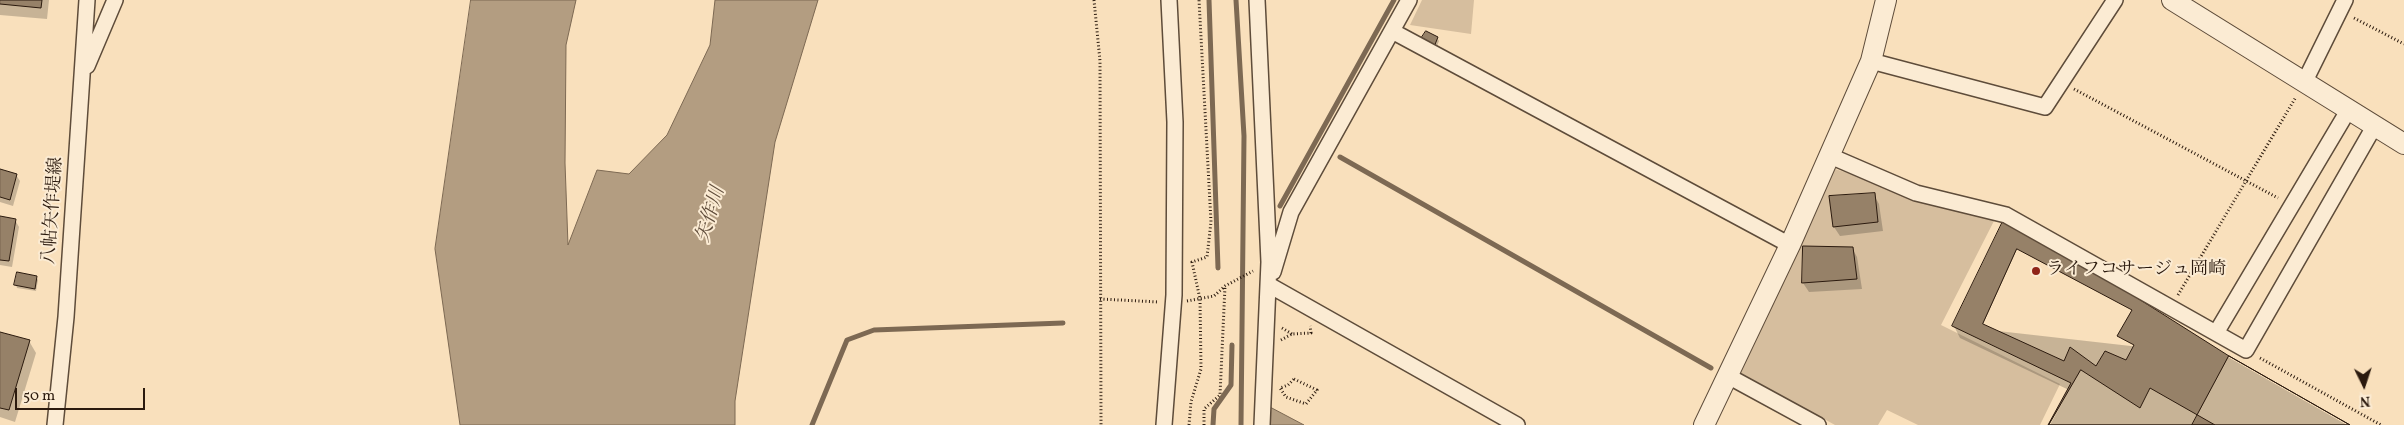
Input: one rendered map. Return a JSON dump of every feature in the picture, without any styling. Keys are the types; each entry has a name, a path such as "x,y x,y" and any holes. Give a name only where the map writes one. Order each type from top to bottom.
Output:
{"street":[{"name":"八帖矢作堤線","path":"55,425 66,317 87,0"},
{"path":"82,76 115,0"},
{"path":"1164,425 1173,303 1175,122 1169,0"},
{"path":"1257,0 1269,262 1262,425"},
{"path":"1269,285 1291,212 1409,0"},
{"path":"1704,425 1790,245 1871,61 1886,0"},
{"path":"1871,61 2045,107 2115,0"},
{"path":"2172,0 2404,144"},
{"path":"2304,83 2343,5"},
{"path":"1392,31 1790,245"},
{"path":"2216,333 2349,109"},
{"path":"1828,155 1916,193 2006,215 2246,350 2375,125"},
{"path":"1269,285 1516,425"},
{"path":"1728,376 1818,425"}],"path":[{"path":"1094,0 1100,61 1102,425"},
{"path":"1189,425 1191,402 1201,369 1200,299 1192,262 1207,257 1211,222 1199,0"},
{"path":"2343,5 2404,44"},
{"path":"2061,82 2247,180 2279,199"},
{"path":"2171,308 2304,83"},
{"path":"1100,299 1173,303 1214,296 1225,286 1269,262"},
{"path":"1204,425 1204,409 1220,395 1225,286"},
{"path":"1283,318 1281,327 1292,334 1311,333 1310,324"},
{"path":"2246,350 2382,425"},
{"path":"1294,378 1317,390 1306,404 1286,397 1280,388 1288,385 1294,378"}],"shaded area":[{"path":"1422,0 1474,0 1471,34 1410,25"},
{"path":"1835,169 1995,219 1941,325 2060,384 2040,425 1918,425 1887,410 1878,425 1835,425 1739,372"}],"water":[{"name":"矢作川","path":"471,0 576,0 566,45 565,163 568,245 597,170 629,174 667,135 710,45 715,0 818,0 775,142 735,401 735,425 460,425 435,249"},
{"path":"1268,406 1304,425 1268,425"}],"building":[{"path":"0,0 42,0 41,8 0,4"},
{"path":"1426,31 1438,37 1434,47 1420,40"},
{"path":"0,169 17,174 10,200 0,197"},
{"path":"1875,193 1878,222 1833,227 1829,196"},
{"name":"ライフコサージュ岡崎","path":"2006,215 2229,356 2350,425 2048,425 2071,383 1952,326"},
{"path":"0,216 16,219 9,261 0,260"},
{"path":"1803,246 1853,247 1857,279 1802,283"},
{"path":"2017,249 2132,310 2117,336 2134,345 2126,360 2105,351 2096,366 2070,347 2064,361 1983,324"},
{"path":"17,272 37,276 35,289 14,285"},
{"path":"0,332 30,340 9,410 0,408"},
{"path":"2229,356 2350,425 2192,425"},
{"path":"2081,370 2140,408 2150,388 2215,425 2049,425"}],"waterway":[{"path":"1209,0 1218,268"},
{"path":"1236,0 1244,136 1241,425"},
{"path":"1280,206 1394,0"},
{"path":"1340,157 1711,368"},
{"path":"812,425 847,340 874,330 1063,323"},
{"path":"1213,425 1214,409 1231,385 1232,345"}],"place":[{"name":"ライフコサージュ岡崎","path":"2036,271"}]}
